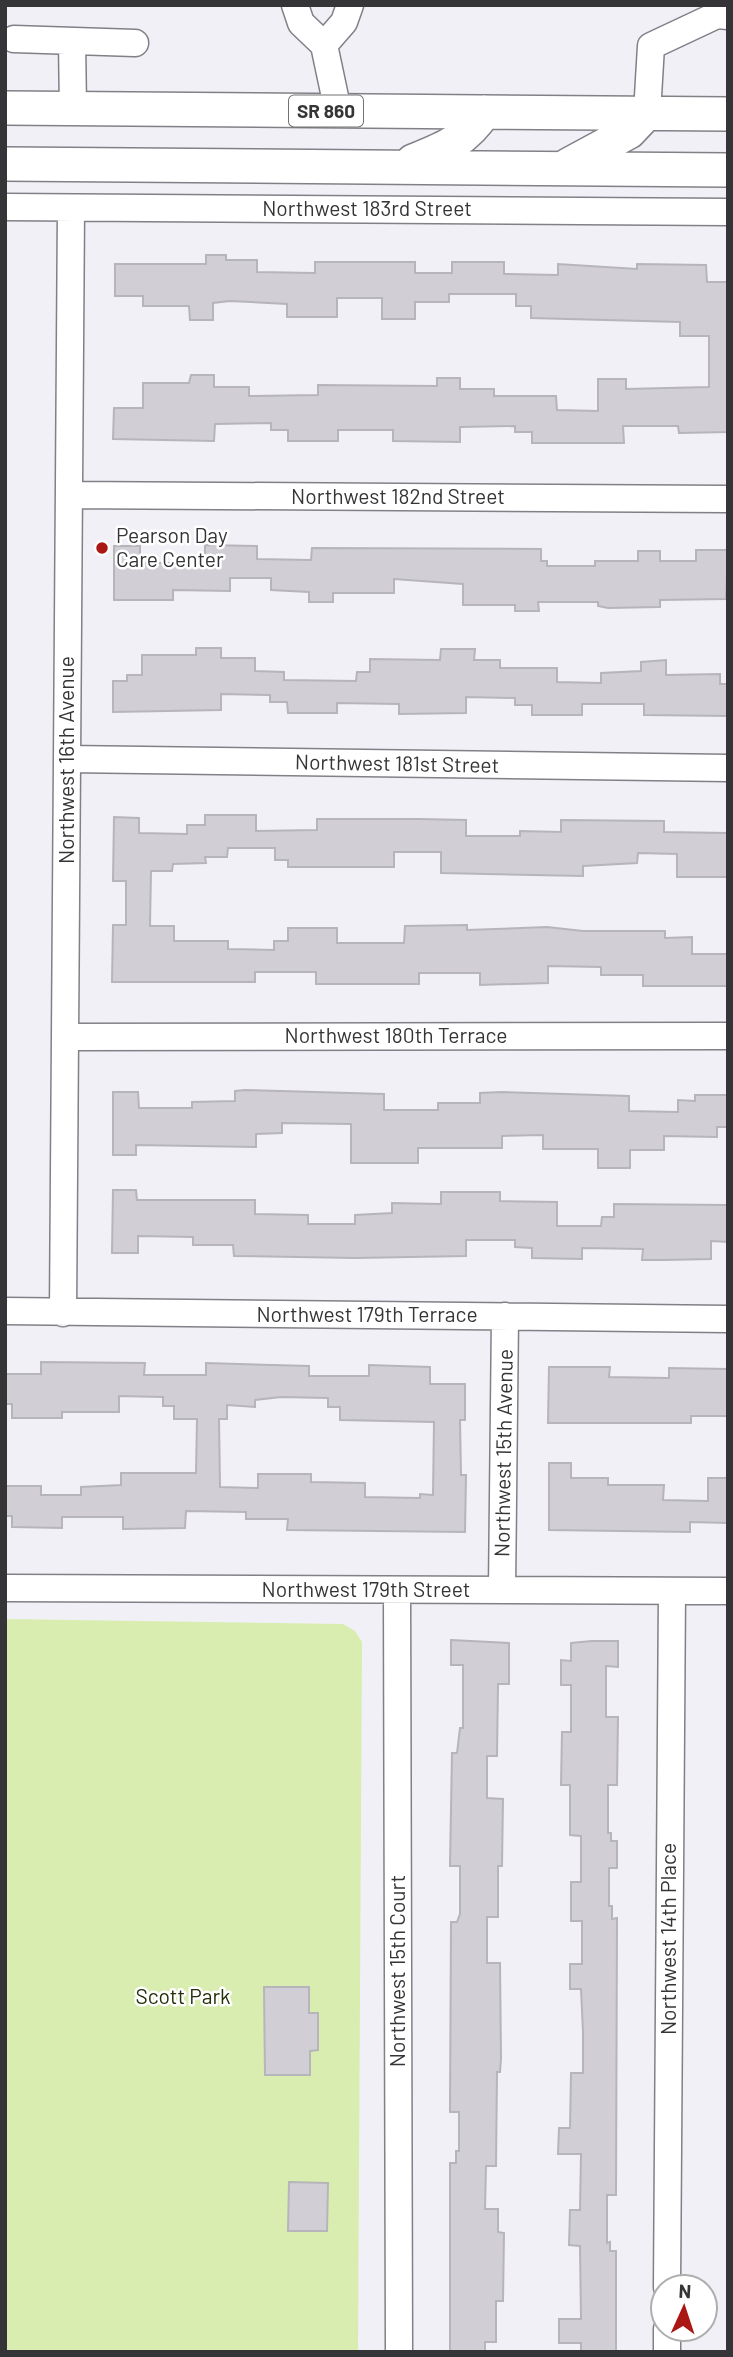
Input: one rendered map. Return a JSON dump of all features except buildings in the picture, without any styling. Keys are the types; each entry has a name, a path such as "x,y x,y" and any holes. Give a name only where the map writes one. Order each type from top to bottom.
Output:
{"main road":[{"name":"SR 860","path":"5,108 728,114"},
{"path":"397,167 456,144 473,130 484,112"},
{"path":"559,169 607,147 629,132 646,113"},
{"name":"Northwest 183rd Street","path":"5,164 728,170"}],"street":[{"path":"295,5 300,23 324,45 338,111"},
{"path":"324,45 344,22 350,5"},
{"path":"646,113 652,46 717,15 728,16"},
{"path":"14,39 135,43"},
{"path":"72,41 73,109"},
{"name":"Northwest 183rd Street","path":"5,207 728,212"},
{"name":"Northwest 16th Avenue","path":"63,1313 71,208"},
{"name":"Northwest 182nd Street","path":"69,495 728,499"},
{"name":"Northwest 181st Street","path":"67,759 728,768"},
{"name":"Northwest 180th Terrace","path":"65,1037 728,1036"},
{"name":"Northwest 179th Terrace","path":"5,1311 728,1319"},
{"name":"Northwest 15th Avenue","path":"502,1590 505,1316"},
{"name":"Northwest 179th Street","path":"5,1588 728,1591"},
{"name":"Northwest 15th Court","path":"397,1590 399,2352"},
{"name":"Northwest 14th Place","path":"667,2273 672,1591"}],"green space":[{"name":"Scott Park","path":"5,1619 343,1624 355,1631 362,1642 358,2352 5,2352"}],"place":[{"name":"Pearson Day Care Center","path":"102,548"}]}
